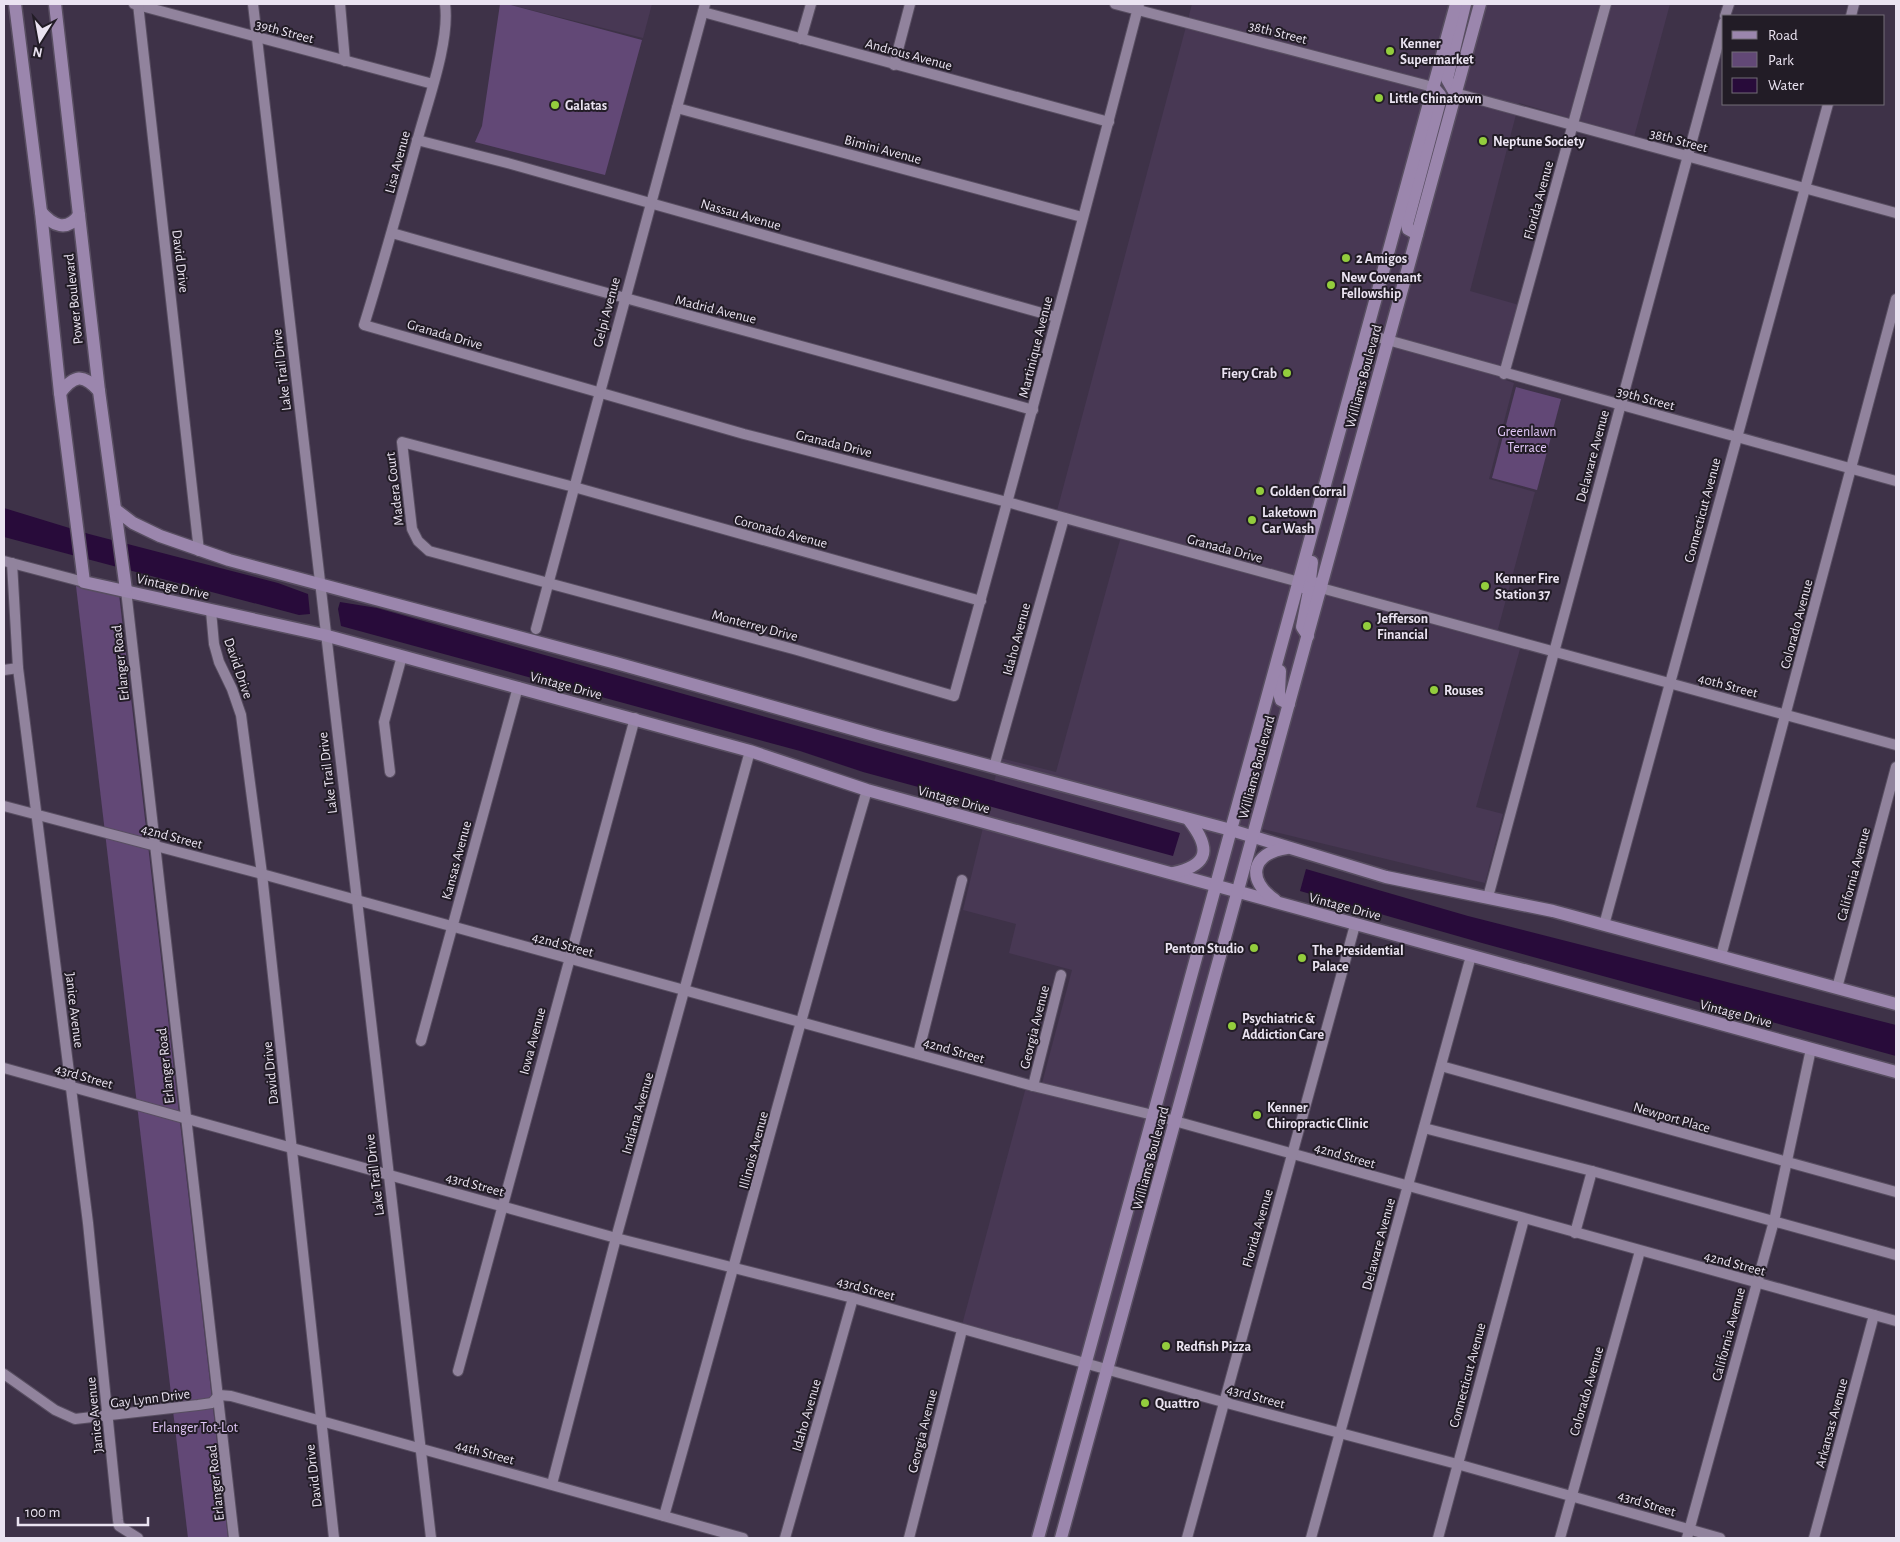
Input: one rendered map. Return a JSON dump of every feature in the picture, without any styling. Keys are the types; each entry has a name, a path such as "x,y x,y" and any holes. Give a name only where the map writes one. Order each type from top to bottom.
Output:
{"street":[{"name":"Power Boulevard","path":"15,4 84,582"},
{"name":"Power Boulevard","path":"55,4 99,391 125,585"},
{"name":"39th Street","path":"136,4 432,84"},
{"name":"David Drive","path":"136,4 199,551"},
{"name":"Lake Trail Drive","path":"253,4 320,584 324,635 431,1538"},
{"path":"340,4 345,61"},
{"name":"Lisa Avenue","path":"364,325 392,233 432,84 447,19 445,4"},
{"path":"801,39 811,4"},
{"path":"894,64 910,4"},
{"name":"38th Street","path":"1116,4 1138,7 1433,87"},
{"name":"Williams Boulevard","path":"1038,1538 1456,4"},
{"path":"1455,94 1447,79 1465,4"},
{"name":"Williams Boulevard","path":"1061,1538 1480,4"},
{"name":"Florida Avenue","path":"1504,374 1606,4"},
{"name":"Martinique Avenue","path":"954,696 1033,410 1138,7"},
{"name":"Androus Avenue","path":"704,8 801,39 1108,122"},
{"name":"Gelpi Avenue","path":"536,629 704,8"},
{"name":"Delaware Avenue","path":"1488,898 1686,157 1722,29"},
{"path":"1417,234 1408,229 1407,224 1440,102 1440,96 1433,87"},
{"name":"38th Street","path":"1455,94 1896,213"},
{"name":"Connecticut Avenue","path":"1604,924 1828,105"},
{"name":"Bimini Avenue","path":"678,108 1082,217"},
{"name":"Nassau Avenue","path":"417,140 1056,316"},
{"path":"41,212 49,221 64,227 69,225 79,215"},
{"name":"Madrid Avenue","path":"392,233 624,300 808,347 1033,410"},
{"name":"Colorado Avenue","path":"1721,956 1896,299"},
{"name":"Granada Drive","path":"364,325 744,434 1007,502 1298,582"},
{"name":"39th Street","path":"1366,334 1504,374 1896,481"},
{"path":"60,393 69,382 77,378 90,381 99,391"},
{"name":"Madera Court","path":"547,584 429,551 418,541 412,529 402,442 574,487"},
{"name":"Coronado Avenue","path":"574,487 980,601"},
{"path":"116,510 133,523 151,532 199,551 994,768 1231,830 1386,877 1604,924 1896,1004"},
{"name":"Idaho Avenue","path":"994,768 1064,518"},
{"path":"1312,530 1316,543 1309,577 1314,585 1321,588"},
{"name":"Vintage Drive","path":"8,562 84,582 125,585 211,610 324,635 634,718 750,751 867,790 1896,1072"},
{"name":"Janice Avenue","path":"8,562 18,668 71,1086 118,1520 119,1526 138,1538"},
{"path":"1298,582 1309,591 1302,626 1308,636"},
{"name":"Monterrey Drive","path":"547,584 797,650 954,696"},
{"name":"Erlanger Road","path":"125,585 234,1538"},
{"name":"40th Street","path":"1321,588 1896,745"},
{"name":"David Drive","path":"211,610 214,644 219,662 232,688 241,715 262,874 334,1538"},
{"path":"1284,633 1279,693 1280,700 1289,704"},
{"path":"390,772 384,722 402,656"},
{"path":"4,670 18,668"},
{"name":"Kansas Avenue","path":"421,1041 518,687"},
{"name":"Iowa Avenue","path":"458,1371 634,718"},
{"name":"Indiana Avenue","path":"552,1484 616,1238 750,751"},
{"name":"California Avenue","path":"1837,988 1896,767"},
{"name":"Illinois Avenue","path":"664,1516 734,1269 817,960 867,790"},
{"name":"42nd Street","path":"4,806 262,874 568,960 802,1021 1033,1086 1153,1115 1407,1187 1896,1321"},
{"path":"1170,873 1195,866 1203,853 1204,844 1201,836 1190,820"},
{"path":"1282,905 1265,894 1260,886 1256,870 1261,858 1266,853 1290,848"},
{"path":"918,1054 962,880"},
{"name":"Florida Avenue","path":"1187,1538 1355,924"},
{"name":"Delaware Avenue","path":"1311,1538 1471,956"},
{"name":"Georgia Avenue","path":"1033,1086 1061,975"},
{"name":"California Avenue","path":"1688,1534 1774,1221 1811,1049"},
{"name":"Newport Place","path":"1441,1066 1896,1192"},
{"name":"43rd Street","path":"4,1068 616,1238 853,1298 1223,1402 1571,1495 1688,1534 1720,1538"},
{"path":"1424,1128 1592,1171 1896,1255"},
{"path":"1575,1233 1592,1171"},
{"name":"Connecticut Avenue","path":"1438,1538 1524,1219"},
{"name":"Colorado Avenue","path":"1560,1538 1640,1251"},
{"name":"Idaho Avenue","path":"785,1538 853,1298"},
{"name":"Arkansas Avenue","path":"1814,1538 1874,1315"},
{"name":"Georgia Avenue","path":"909,1538 962,1330"},
{"name":"Gay Lynn Drive","path":"4,1374 66,1416 75,1419 108,1417 212,1403 219,1395"},
{"name":"44th Street","path":"219,1395 231,1396 320,1420 744,1538"}],"shaded area":[{"path":"507,4 652,4 643,38"},
{"path":"1192,4 1670,4 1634,137 1519,103 1470,291 1519,305 1500,378 1514,383 1489,479 1535,492 1498,629 1520,649 1476,807 1503,814 1485,883 1263,829 1240,903 1116,1366 962,1325 1026,1087 1040,1091 1072,970 1009,953 1016,924 963,910 1000,758 1056,772 1120,540 1054,522"}],"green space":[{"name":"Galatas","path":"500,4 507,4 642,40 605,175 475,142 482,126"},
{"name":"Greenlawn Terrace","path":"1516,387 1561,399 1537,490 1492,478"},
{"name":"Erlanger Tot-Lot","path":"76,586 119,594 228,1538 188,1538"}],"water":[{"path":"4,508 89,534 278,583 308,594 310,614 299,615 4,537"},
{"path":"340,602 377,608 1180,833 1173,856 863,772 800,751 341,626 338,609"},
{"path":"1306,869 1468,916 1896,1025 1896,1056 1482,943 1300,891"}],"place":[{"name":"Kenner Supermarket","path":"1390,51"},
{"name":"Little Chinatown","path":"1379,98"},
{"name":"Galatas","path":"555,105"},
{"name":"Neptune Society","path":"1483,141"},
{"name":"2 Amigos","path":"1346,258"},
{"name":"New Covenant Fellowship","path":"1331,285"},
{"name":"Fiery Crab","path":"1287,373"},
{"name":"Golden Corral","path":"1260,491"},
{"name":"Laketown Car Wash","path":"1252,520"},
{"name":"Kenner Fire Station 37","path":"1485,586"},
{"name":"Jefferson Financial","path":"1367,626"},
{"name":"Rouses","path":"1434,690"},
{"name":"Penton Studio","path":"1254,948"},
{"name":"The Presidential Palace","path":"1302,958"},
{"name":"Psychiatric & Addiction Care","path":"1232,1026"},
{"name":"Kenner Chiropractic Clinic","path":"1257,1115"},
{"name":"Redfish Pizza","path":"1166,1346"},
{"name":"Quattro","path":"1145,1403"}]}
